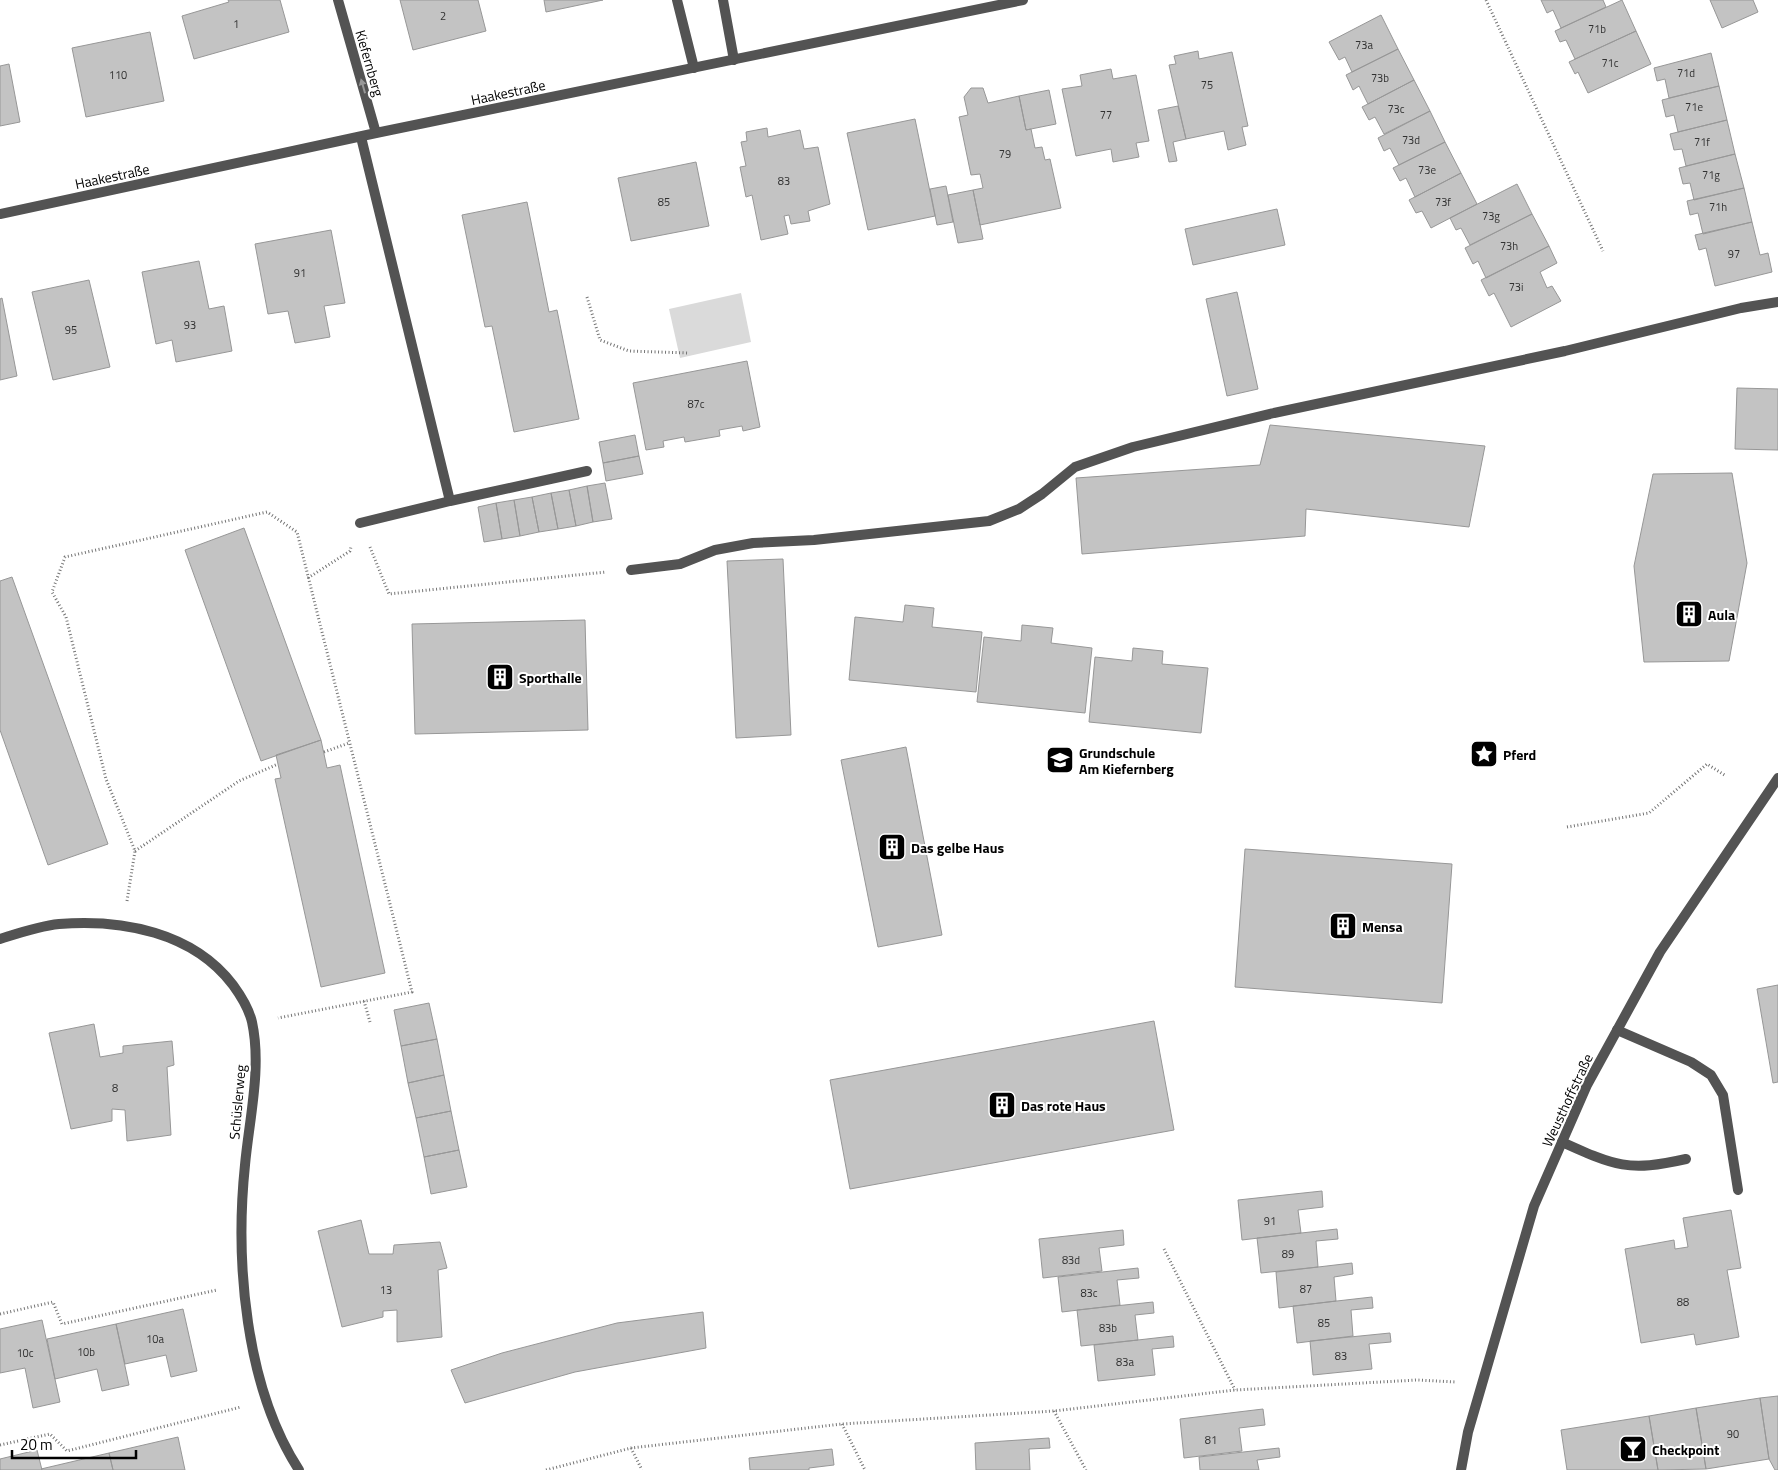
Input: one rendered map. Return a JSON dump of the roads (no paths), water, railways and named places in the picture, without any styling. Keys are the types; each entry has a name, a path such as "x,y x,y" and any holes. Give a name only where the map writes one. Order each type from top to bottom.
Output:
{"street":[{"name":"Kiefernberg","path":"338,0 376,133"},
{"path":"677,0 694,68"},
{"path":"723,0 734,60"},
{"name":"Haakestraße","path":"0,214 361,136 1023,0"},
{"path":"361,136 450,501"},
{"path":"631,570 680,564 715,550 753,543 814,540 989,521 1019,509 1042,494 1075,467 1133,447 1274,412 1565,352 1723,313 1778,302"},
{"path":"360,523 588,471"},
{"name":"Weusthoffstraße","path":"1461,1470 1468,1432 1481,1383 1534,1206 1587,1085 1660,952 1778,778"},
{"name":"Schüslerweg","path":"0,939 57,924 123,926 171,938 207,959 223,972 236,990 251,1019 254,1032 254,1076 241,1206 243,1284 256,1359 267,1400 280,1435 299,1470"},
{"path":"1617,1030 1690,1062 1711,1075 1718,1083 1723,1095 1738,1190"},
{"path":"1562,1142 1596,1157 1632,1167 1649,1167 1686,1159"}],"place":[{"name":"Aula","path":"1689,614"},
{"name":"Sporthalle","path":"500,677"},
{"name":"Pferd","path":"1484,754"},
{"name":"Grundschule Am Kiefernberg","path":"1060,760"},
{"name":"Das gelbe Haus","path":"892,847"},
{"name":"Mensa","path":"1343,926"},
{"name":"Das rote Haus","path":"1002,1105"},
{"name":"Checkpoint","path":"1633,1449"}]}
